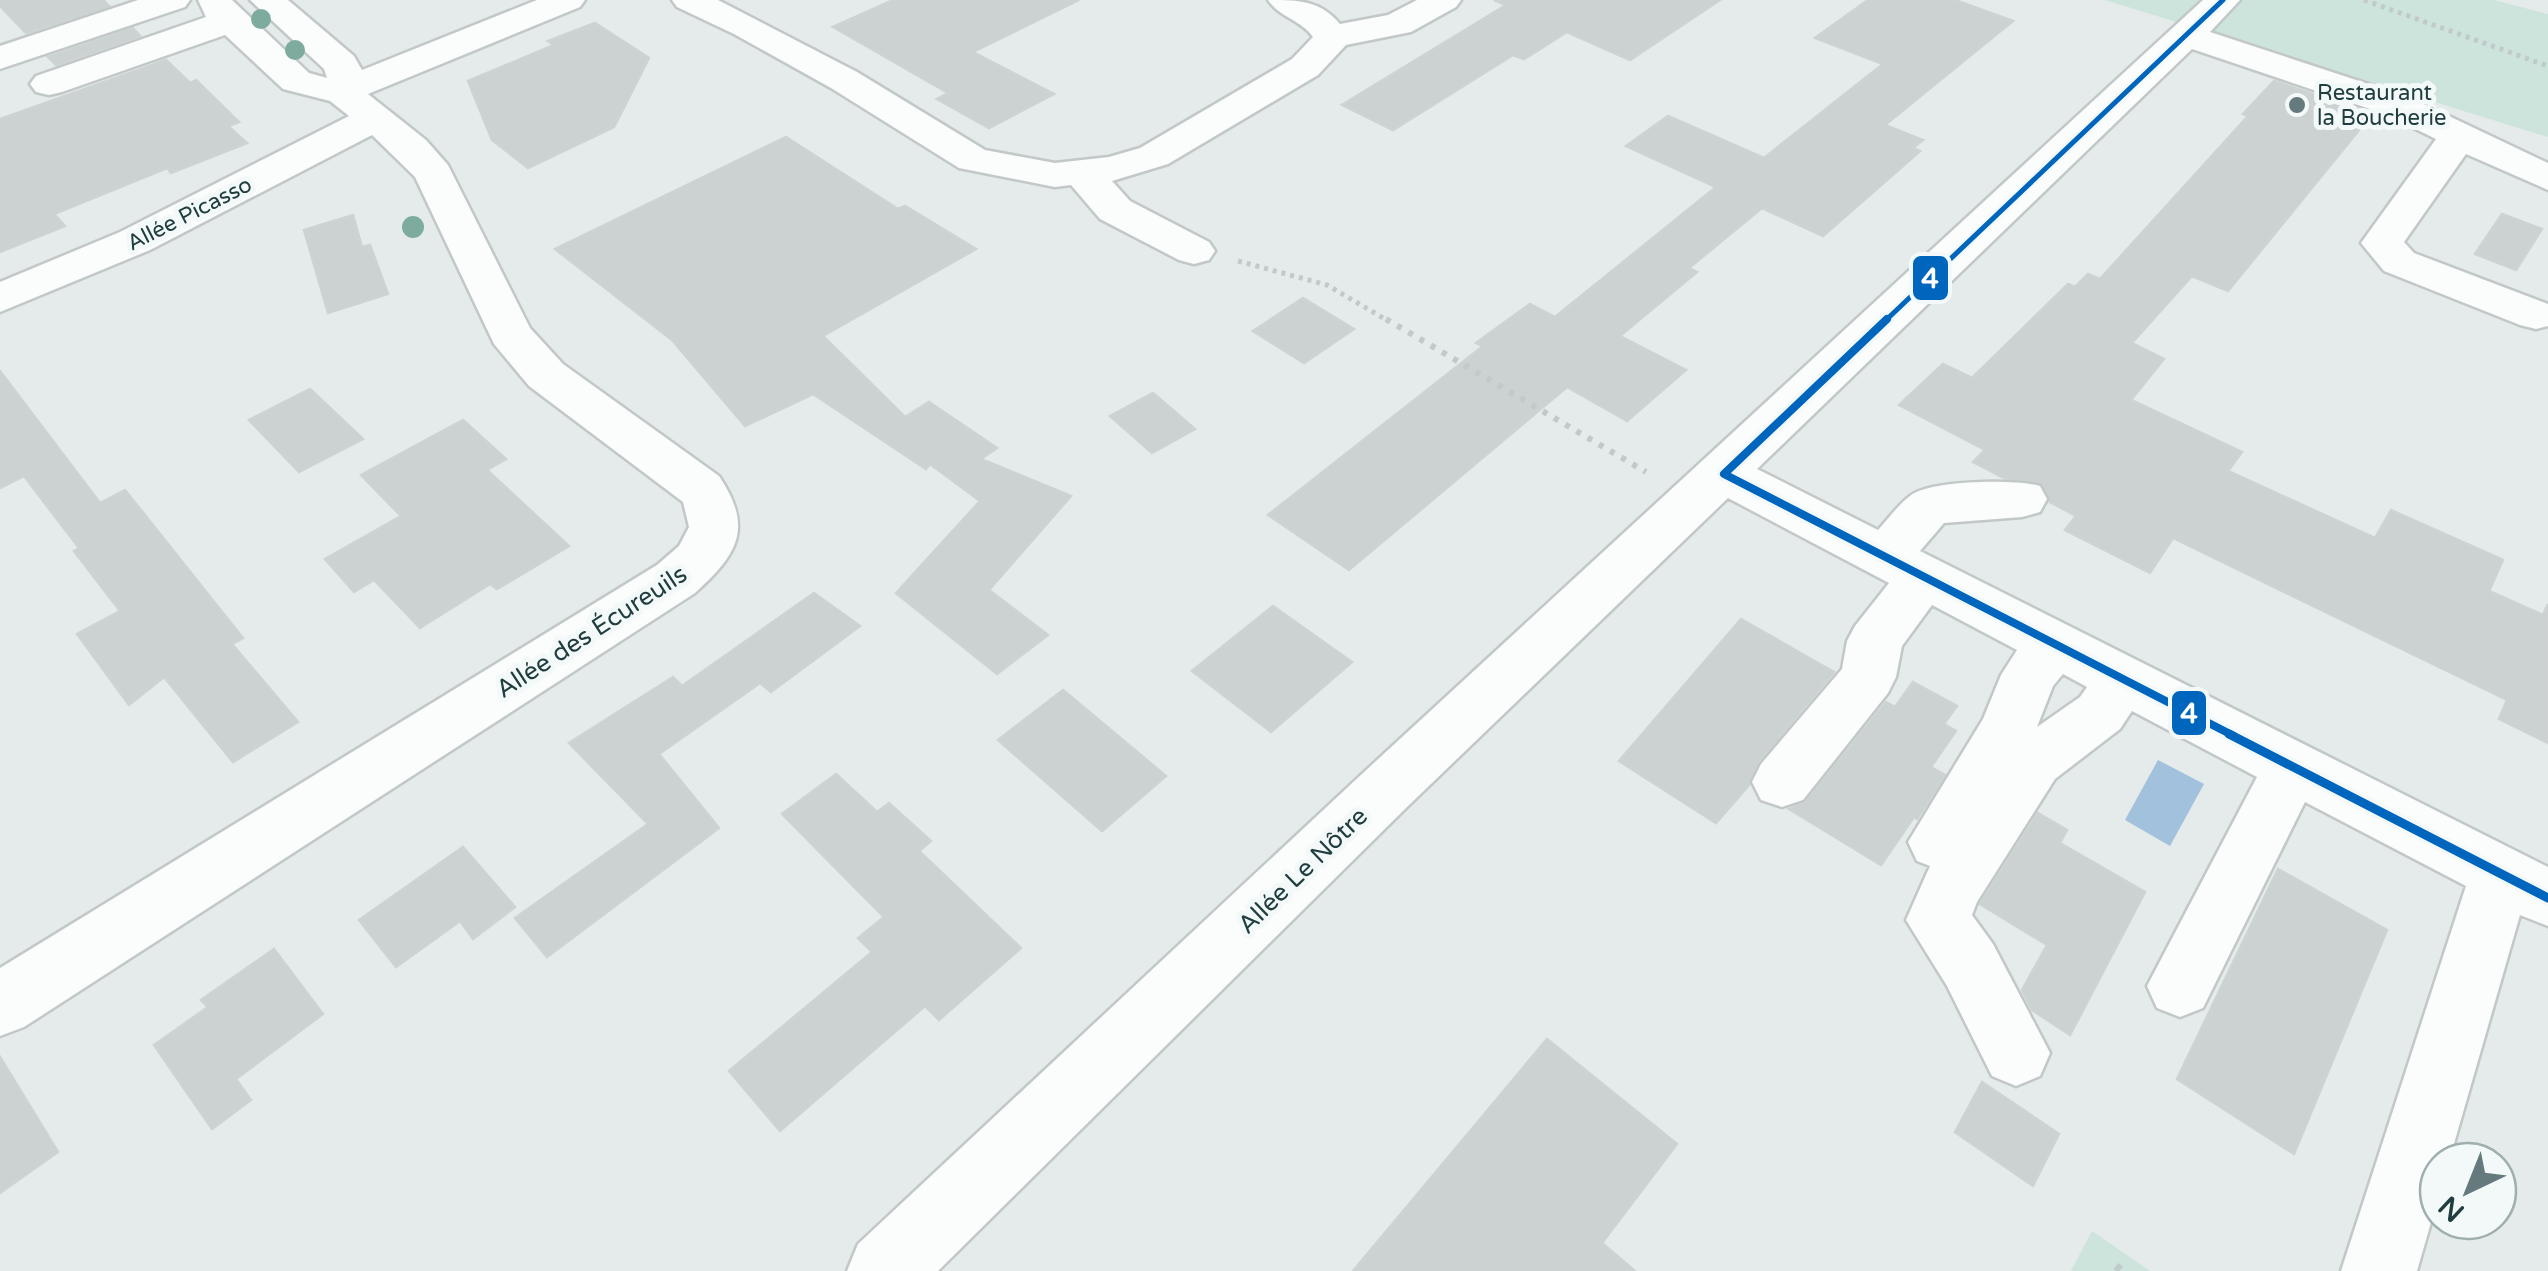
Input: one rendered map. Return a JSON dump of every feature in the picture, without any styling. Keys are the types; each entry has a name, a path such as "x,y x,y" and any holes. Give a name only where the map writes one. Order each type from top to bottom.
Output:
{"street":[{"path":"0,58 174,0"},
{"path":"267,0 341,64 357,105"},
{"name":"Allée Picasso","path":"0,298 135,241 357,105 568,0"},
{"path":"689,0 717,10 844,80 974,160 1024,172 1084,174 1131,165 1178,145 1305,67 1327,48 1331,37"},
{"path":"1285,0 1318,20 1331,37"},
{"path":"1331,37 1398,24 1444,0"},
{"name":"Allée Le Nôtre","path":"885,1271 1384,791 2223,0"},
{"path":"49,84 222,10"},
{"name":"Allée des Écureuils","path":"0,1005 676,579 706,551 713,537 713,503 702,488 546,375 524,354 510,334 434,174 412,148 357,105 296,81 222,10"},
{"path":"2187,36 2398,106 2548,178"},
{"path":"2460,135 2382,243 2400,262 2536,315"},
{"path":"1084,174 1115,210 1194,251"},
{"path":"1709,487 1904,567 2524,886 2379,1271"},
{"path":"1782,782 1868,677 1875,641 1930,506 2022,498"},
{"path":"1924,866 2008,728 2029,676 2055,644"},
{"path":"2016,1053 1970,965 1938,920 1950,889 2034,762 2100,713 2122,679"},
{"path":"2180,986 2293,766"}],"path":[{"path":"2364,0 2548,66"},
{"path":"1194,251 1327,285 1709,487"}],"green space":[{"path":"2105,0 2494,0 2548,14 2548,137"},
{"path":"2092,1231 2150,1271 2071,1271"}],"water":[{"path":"2158,760 2204,784 2170,846 2125,820"}],"building":[{"path":"0,0 103,0 109,6 26,33 0,6"},
{"path":"893,0 1079,0 973,52 1054,94 989,128 937,99 948,93 833,27"},
{"path":"1494,0 1720,0 1630,60 1567,32 1524,59 1513,55 1393,130 1342,105 1506,5"},
{"path":"1868,0 1955,0 2013,21 1885,125 1923,140 1913,148 1920,151 1823,236 1762,208 1689,268 1697,272 1620,336 1686,370 1627,421 1567,387 1349,570 1268,515 1483,346 1476,343 1530,304 1555,317 1716,187 1626,146 1668,116 1764,158 1883,64 1815,38"},
{"path":"595,23 649,58 614,127 528,168 492,140 468,81 554,45 548,41"},
{"path":"133,28 140,36 56,65 48,57"},
{"path":"166,60 190,83 196,80 239,122 228,126 247,143 171,173 167,168 54,214 65,226 0,252 0,119"},
{"path":"2274,81 2372,114 2228,291 2192,276 2132,343 2164,359 2131,400 2242,452 2228,471 2375,538 2391,510 2503,560 2489,591 2543,615 2548,604 2548,743 2499,719 2507,700 2173,538 2150,573 2065,530 2076,516 2050,502 2043,484 2004,478 1973,462 1985,450 1899,405 1943,364 1972,378 2068,284 2075,287 2088,274 2100,279 2248,116 2243,114"},
{"path":"786,137 898,209 905,206 976,249 823,336 905,417 929,402 997,448 981,459 1071,496 989,590 1048,635 997,674 896,593 980,501 930,464 926,469 813,394 745,426 672,340 555,249"},
{"path":"2502,214 2542,229 2516,270 2475,254"},
{"path":"353,215 362,247 370,245 388,294 328,313 304,230"},
{"path":"1303,298 1354,329 1304,363 1253,331"},
{"path":"0,371 100,503 125,490 243,638 232,644 298,722 233,762 164,677 129,705 77,634 120,611 74,551 79,548 24,476 0,488"},
{"path":"310,389 363,439 299,472 249,420"},
{"path":"1153,393 1195,429 1152,453 1110,416"},
{"path":"463,420 506,459 487,470 569,546 497,589 490,584 420,628 374,580 354,592 325,559 401,516 361,475"},
{"path":"814,593 860,626 771,692 760,683 659,754 719,828 547,957 515,918 648,824 569,743 673,677 682,686"},
{"path":"1273,606 1352,662 1271,732 1192,671"},
{"path":"1741,619 1834,672 1758,762 1749,785 1716,823 1619,761"},
{"path":"1913,682 1957,706 1944,724 1956,731 1931,767 1945,775 1881,865 1789,809 1806,802 1886,702 1895,707"},
{"path":"1063,690 1166,776 1102,831 998,740"},
{"path":"836,774 877,812 889,803 931,841 919,851 1021,948 939,1020 925,1006 780,1131 729,1071 872,952 858,938 884,917 782,814"},
{"path":"2038,813 2067,830 2060,843 2145,892 2070,1035 2032,1010 2022,990 2047,945 1980,904"},
{"path":"463,847 515,907 473,939 460,921 396,967 359,920"},
{"path":"2278,869 2387,930 2294,1154 2177,1079"},
{"path":"274,949 323,1014 236,1079 251,1100 212,1129 154,1045 208,1007 201,1000"},
{"path":"1547,1039 1677,1144 1602,1243 1635,1271 1353,1271"},
{"path":"0,1057 58,1152 0,1193"},
{"path":"1982,1082 2059,1134 2033,1186 1955,1132"}],"transit line":[{"name":"4","path":"2223,0 1724,474 2548,898"}],"place":[{"name":"Restaurant la Boucherie","path":"2297,105"}]}
